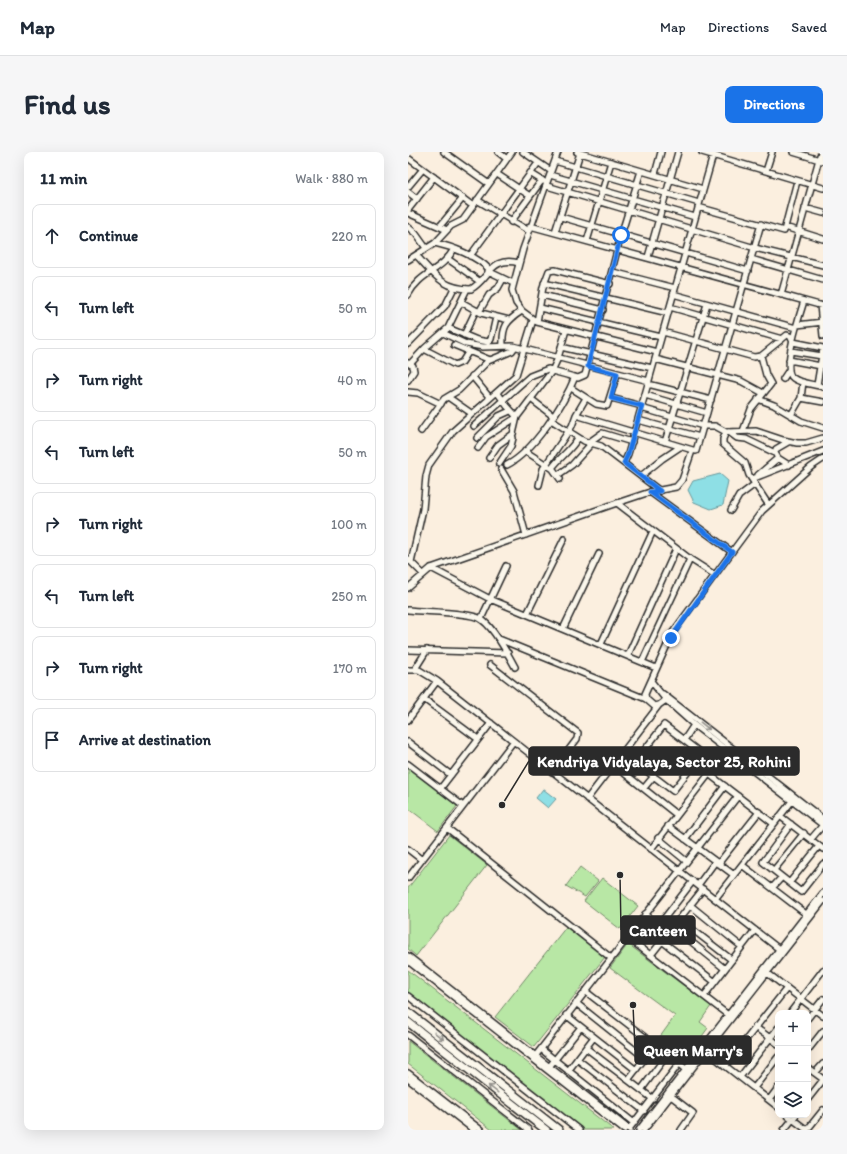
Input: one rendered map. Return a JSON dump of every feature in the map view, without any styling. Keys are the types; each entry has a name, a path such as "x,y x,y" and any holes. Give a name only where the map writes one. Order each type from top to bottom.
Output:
{"main road":[{"path":"408,1012 559,1130"},
{"path":"408,1022 546,1130"},
{"path":"505,1098 510,1092"}],"street":[{"path":"444,152 489,184"},
{"path":"498,152 507,159"},
{"path":"408,260 435,242 454,224 463,220 512,152"},
{"path":"523,152 551,173 572,181 695,217"},
{"path":"558,152 547,185 529,228 513,283 513,299 522,311 535,321 657,352"},
{"path":"602,159 604,152"},
{"path":"655,174 661,152"},
{"path":"648,257 678,152"},
{"path":"702,152 713,154 823,188"},
{"path":"766,171 772,152"},
{"path":"793,152 821,160"},
{"path":"781,295 798,231 821,160 821,152"},
{"path":"555,232 561,218 579,153 703,189"},
{"path":"624,463 632,442 713,154"},
{"path":"409,161 423,168 473,206"},
{"path":"556,161 667,193 698,205 784,231 797,181"},
{"path":"587,241 611,162"},
{"path":"470,256 538,163"},
{"path":"408,187 423,168"},
{"path":"474,426 530,376 548,369 575,377 583,377 588,366 596,337 621,235 641,171"},
{"path":"530,173 542,180 547,185 568,193 754,248 823,265"},
{"path":"497,174 530,196"},
{"path":"434,177 408,211 447,230"},
{"path":"511,222 542,180"},
{"path":"408,192 417,199"},
{"path":"440,226 463,198"},
{"path":"477,200 511,222 529,228 555,232 648,257 681,268 822,305 823,336"},
{"path":"805,208 823,213"},
{"path":"561,218 684,255 748,272"},
{"path":"576,415 680,447 692,450 697,449 761,224"},
{"path":"785,227 823,239"},
{"path":"408,228 416,234 426,248"},
{"path":"435,242 470,256 481,262 489,271 513,283"},
{"path":"409,293 430,272 448,259 454,249"},
{"path":"416,255 430,272 454,288 473,288 489,271 506,261 519,263"},
{"path":"448,259 479,281"},
{"path":"751,259 823,280"},
{"path":"423,574 410,561 423,509 427,470 445,441 471,414 516,375 523,350 540,308 544,283 549,271 555,270 610,284"},
{"path":"613,272 675,288"},
{"path":"464,335 478,311 490,294 498,288 503,279"},
{"path":"544,283 668,313"},
{"path":"408,343 445,306 454,288"},
{"path":"408,380 414,371 409,363 448,328 467,289"},
{"path":"673,294 736,312 796,326 822,322"},
{"path":"542,295 603,310"},
{"path":"804,301 796,326 789,360 789,370 791,377 823,387"},
{"path":"461,302 478,311 509,320"},
{"path":"665,442 707,304"},
{"path":"670,307 782,339"},
{"path":"540,308 600,322 696,341 754,357 761,356 787,335 790,336 793,342"},
{"path":"503,346 503,334 509,320 522,311"},
{"path":"448,328 483,341 490,341 496,317"},
{"path":"478,448 486,437 517,417 531,399 552,370 558,358 566,330"},
{"path":"443,334 470,345 491,348 503,346 515,347 711,400"},
{"path":"793,342 823,348 817,385"},
{"path":"454,345 490,360"},
{"path":"421,431 444,399 490,360 512,351 515,347"},
{"path":"561,347 652,368"},
{"path":"424,349 455,366 462,362 468,351"},
{"path":"791,351 822,356"},
{"path":"743,431 747,416 771,384 766,375 761,356"},
{"path":"655,359 744,382 763,393"},
{"path":"789,360 821,366"},
{"path":"783,379 789,370"},
{"path":"570,388 586,398 605,406 609,405 617,374"},
{"path":"472,376 490,398"},
{"path":"506,465 525,451 552,418 575,377"},
{"path":"791,415 801,398 803,382"},
{"path":"408,392 418,393 441,404"},
{"path":"497,392 510,411 517,417"},
{"path":"644,396 707,413"},
{"path":"448,397 471,414"},
{"path":"539,485 540,475 567,431 572,426 576,415 586,398"},
{"path":"611,398 703,426 715,426 737,438 746,439 776,455 789,464"},
{"path":"801,398 823,402"},
{"path":"531,399 567,431 589,444 601,446 660,491"},
{"path":"758,400 774,405 800,421 823,428"},
{"path":"477,438 499,416 510,411"},
{"path":"517,417 512,435 513,438 511,446 500,467 514,491 526,535"},
{"path":"638,420 700,437"},
{"path":"728,432 756,431 788,442 806,443 823,438"},
{"path":"728,432 723,439 723,444 744,463 768,504"},
{"path":"525,451 552,468 559,477 572,465 589,444 602,433 632,442"},
{"path":"489,458 498,445 512,435"},
{"path":"552,468 560,458 570,450 578,438"},
{"path":"754,478 776,455 776,449 788,442"},
{"path":"641,476 680,447"},
{"path":"408,588 431,568 616,503 650,492 674,488 679,484 692,450"},
{"path":"754,478 823,451"},
{"path":"646,699 645,694 676,628 715,575 768,504 791,486 811,467 823,459"},
{"path":"732,510 739,496 755,484"},
{"path":"650,492 732,552"},
{"path":"616,503 690,559 715,575"},
{"path":"601,644 653,531"},
{"path":"527,614 564,538"},
{"path":"628,655 676,548"},
{"path":"563,629 599,554"},
{"path":"642,662 690,559"},
{"path":"481,618 506,566"},
{"path":"431,568 490,599 628,655 656,668"},
{"path":"408,610 466,615 481,618 499,639 515,667"},
{"path":"499,639 646,699 654,706 659,705"},
{"path":"408,650 508,653"},
{"path":"415,669 427,650"},
{"path":"490,665 578,733 577,739 552,772"},
{"path":"408,670 415,669 437,681 779,949"},
{"path":"408,720 437,681"},
{"path":"651,681 663,694 823,825 811,839"},
{"path":"663,694 666,700 694,725 729,749 823,819"},
{"path":"424,699 478,739"},
{"path":"587,799 659,705 666,700"},
{"path":"440,789 491,723"},
{"path":"664,725 702,754 673,791 654,776 635,762 664,725"},
{"path":"684,740 694,725"},
{"path":"408,742 451,775"},
{"path":"408,878 513,742"},
{"path":"651,848 729,749"},
{"path":"408,764 464,806"},
{"path":"619,769 677,814"},
{"path":"709,774 774,824"},
{"path":"644,788 654,776"},
{"path":"685,839 725,786"},
{"path":"534,1057 738,796"},
{"path":"715,898 792,801"},
{"path":"698,885 759,812"},
{"path":"780,816 821,847 790,882"},
{"path":"791,824 763,862 801,892 823,864"},
{"path":"668,826 734,875"},
{"path":"447,828 611,958"},
{"path":"774,870 804,833"},
{"path":"658,838 686,861"},
{"path":"408,849 422,860"},
{"path":"742,865 806,914"},
{"path":"772,888 782,877"},
{"path":"659,925 692,881"},
{"path":"651,955 703,889"},
{"path":"638,1130 704,1050 765,971 779,949 823,893"},
{"path":"644,1130 671,1096 686,1069 704,1050 728,1015 823,901"},
{"path":"690,905 742,947"},
{"path":"645,914 668,933"},
{"path":"679,919 732,960"},
{"path":"673,927 725,969"},
{"path":"704,996 755,930"},
{"path":"627,937 728,1015"},
{"path":"662,941 715,982"},
{"path":"408,956 624,1130"},
{"path":"408,960 630,1130 679,1064"},
{"path":"792,1010 823,970"},
{"path":"765,971 823,1016"},
{"path":"725,1066 787,988"},
{"path":"585,991 686,1069"},
{"path":"408,996 579,1130"},
{"path":"811,1015 823,999"},
{"path":"576,1003 645,1058"},
{"path":"566,1015 636,1070"},
{"path":"549,1067 581,1027"},
{"path":"755,1027 775,1042"},
{"path":"811,1046 823,1031"},
{"path":"740,1077 775,1032"},
{"path":"408,1035 529,1130"},
{"path":"568,1071 594,1037"},
{"path":"628,1080 655,1045"},
{"path":"586,1048 653,1099"},
{"path":"541,1049 634,1123"},
{"path":"704,1050 775,1105"},
{"path":"641,1090 667,1055"},
{"path":"577,1059 644,1111"},
{"path":"754,1088 775,1061"},
{"path":"815,1073 823,1064"},
{"path":"811,1070 823,1079 811,1095"},
{"path":"408,1074 481,1130"},
{"path":"408,1079 474,1130"},
{"path":"769,1100 775,1092"},
{"path":"671,1096 693,1113 681,1130"},
{"path":"795,1118 807,1130 823,1110"},
{"path":"784,1130 793,1118"}],"green space":[{"path":"408,768 457,806 438,831 408,808"},
{"path":"449,835 487,865 416,956 408,949 408,888"},
{"path":"580,867 598,881 585,897 566,886"},
{"path":"602,878 638,906 620,929 584,901"},
{"path":"566,927 605,957 534,1047 495,1017"},
{"path":"628,944 711,1006 700,1022 708,1028 684,1061 657,1041 675,1016 610,968"},
{"path":"408,970 614,1130 583,1130 408,994"},
{"path":"408,1041 522,1130 492,1130 408,1064"}],"water":[{"path":"720,474 728,481 723,505 711,509 694,502 688,490 693,481"},
{"path":"543,789 556,799 548,808 536,798"}],"place":[{"name":"Kendriya Vidyalaya, Sector 25, Rohini","path":"502,805"},
{"name":"Canteen","path":"620,875"},
{"name":"Queen Marry's","path":"633,1005"}],"route":[{"path":"621,235 613,272 588,366 617,374 611,398 642,406 627,458 624,463 660,491 650,492 732,552 673,632 671,638"}]}
